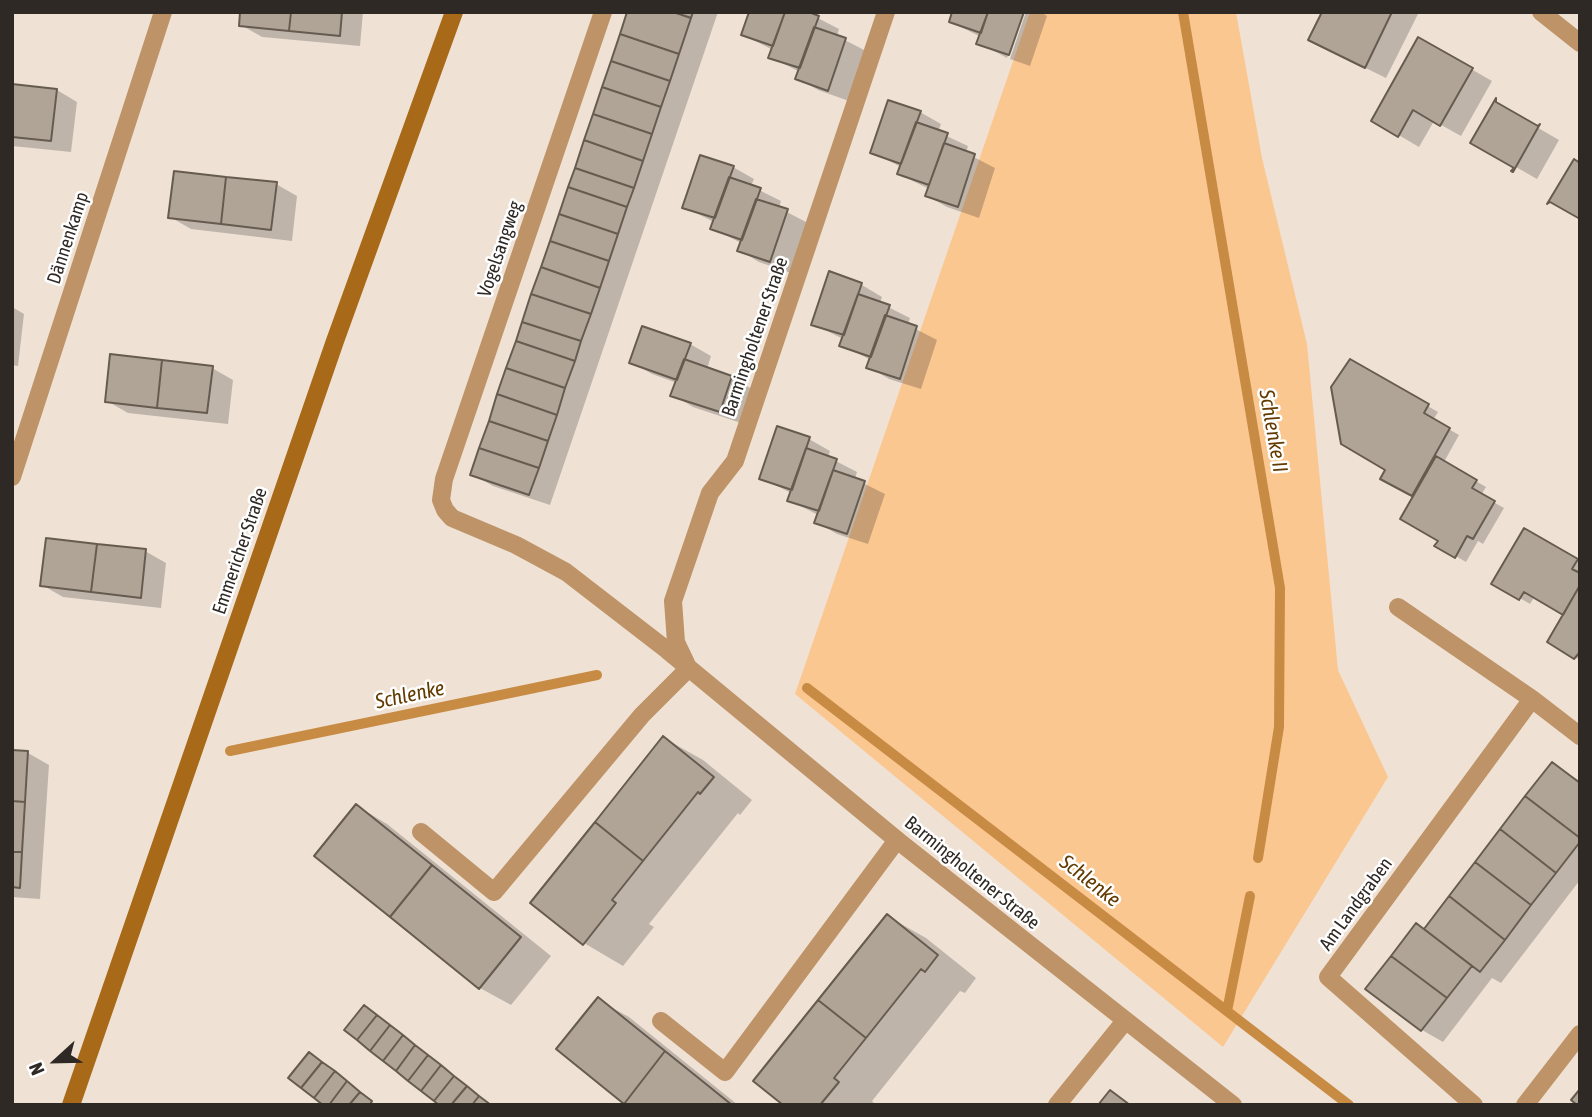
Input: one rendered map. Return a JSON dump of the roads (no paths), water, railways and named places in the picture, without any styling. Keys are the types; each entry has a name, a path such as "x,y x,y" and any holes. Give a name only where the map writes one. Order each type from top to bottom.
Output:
{"main road":[{"name":"Emmericher Straße","path":"71,1105 335,341 454,12"}],"street":[{"name":"Dännenkamp","path":"12,477 163,12"},
{"name":"Vogelsangweg","path":"441,500 444,479 603,12"},
{"name":"Barmingholtener Straße","path":"689,668 676,642 673,601 710,493 735,461 886,12"},
{"path":"1541,12 1580,43"},
{"name":"Barmingholtener Straße","path":"441,500 444,510 452,518 516,545 566,572 689,668 897,840 1233,1105"},
{"path":"1398,607 1532,699 1580,736"},
{"path":"421,832 494,892 642,715 689,668"},
{"name":"Am Landgraben","path":"1474,1105 1328,977 1532,699"},
{"path":"661,1021 725,1072 897,840"},
{"path":"1057,1105 1125,1021"},
{"path":"1525,1105 1580,1034"}],"waterway":[{"name":"Schlenke II","path":"1183,12 1280,588 1279,727 1258,858"},
{"name":"Schlenke","path":"230,751 597,675"},
{"name":"Schlenke","path":"807,688 1349,1105"},
{"name":"Schlenke II","path":"1227,1011 1250,896"}]}
